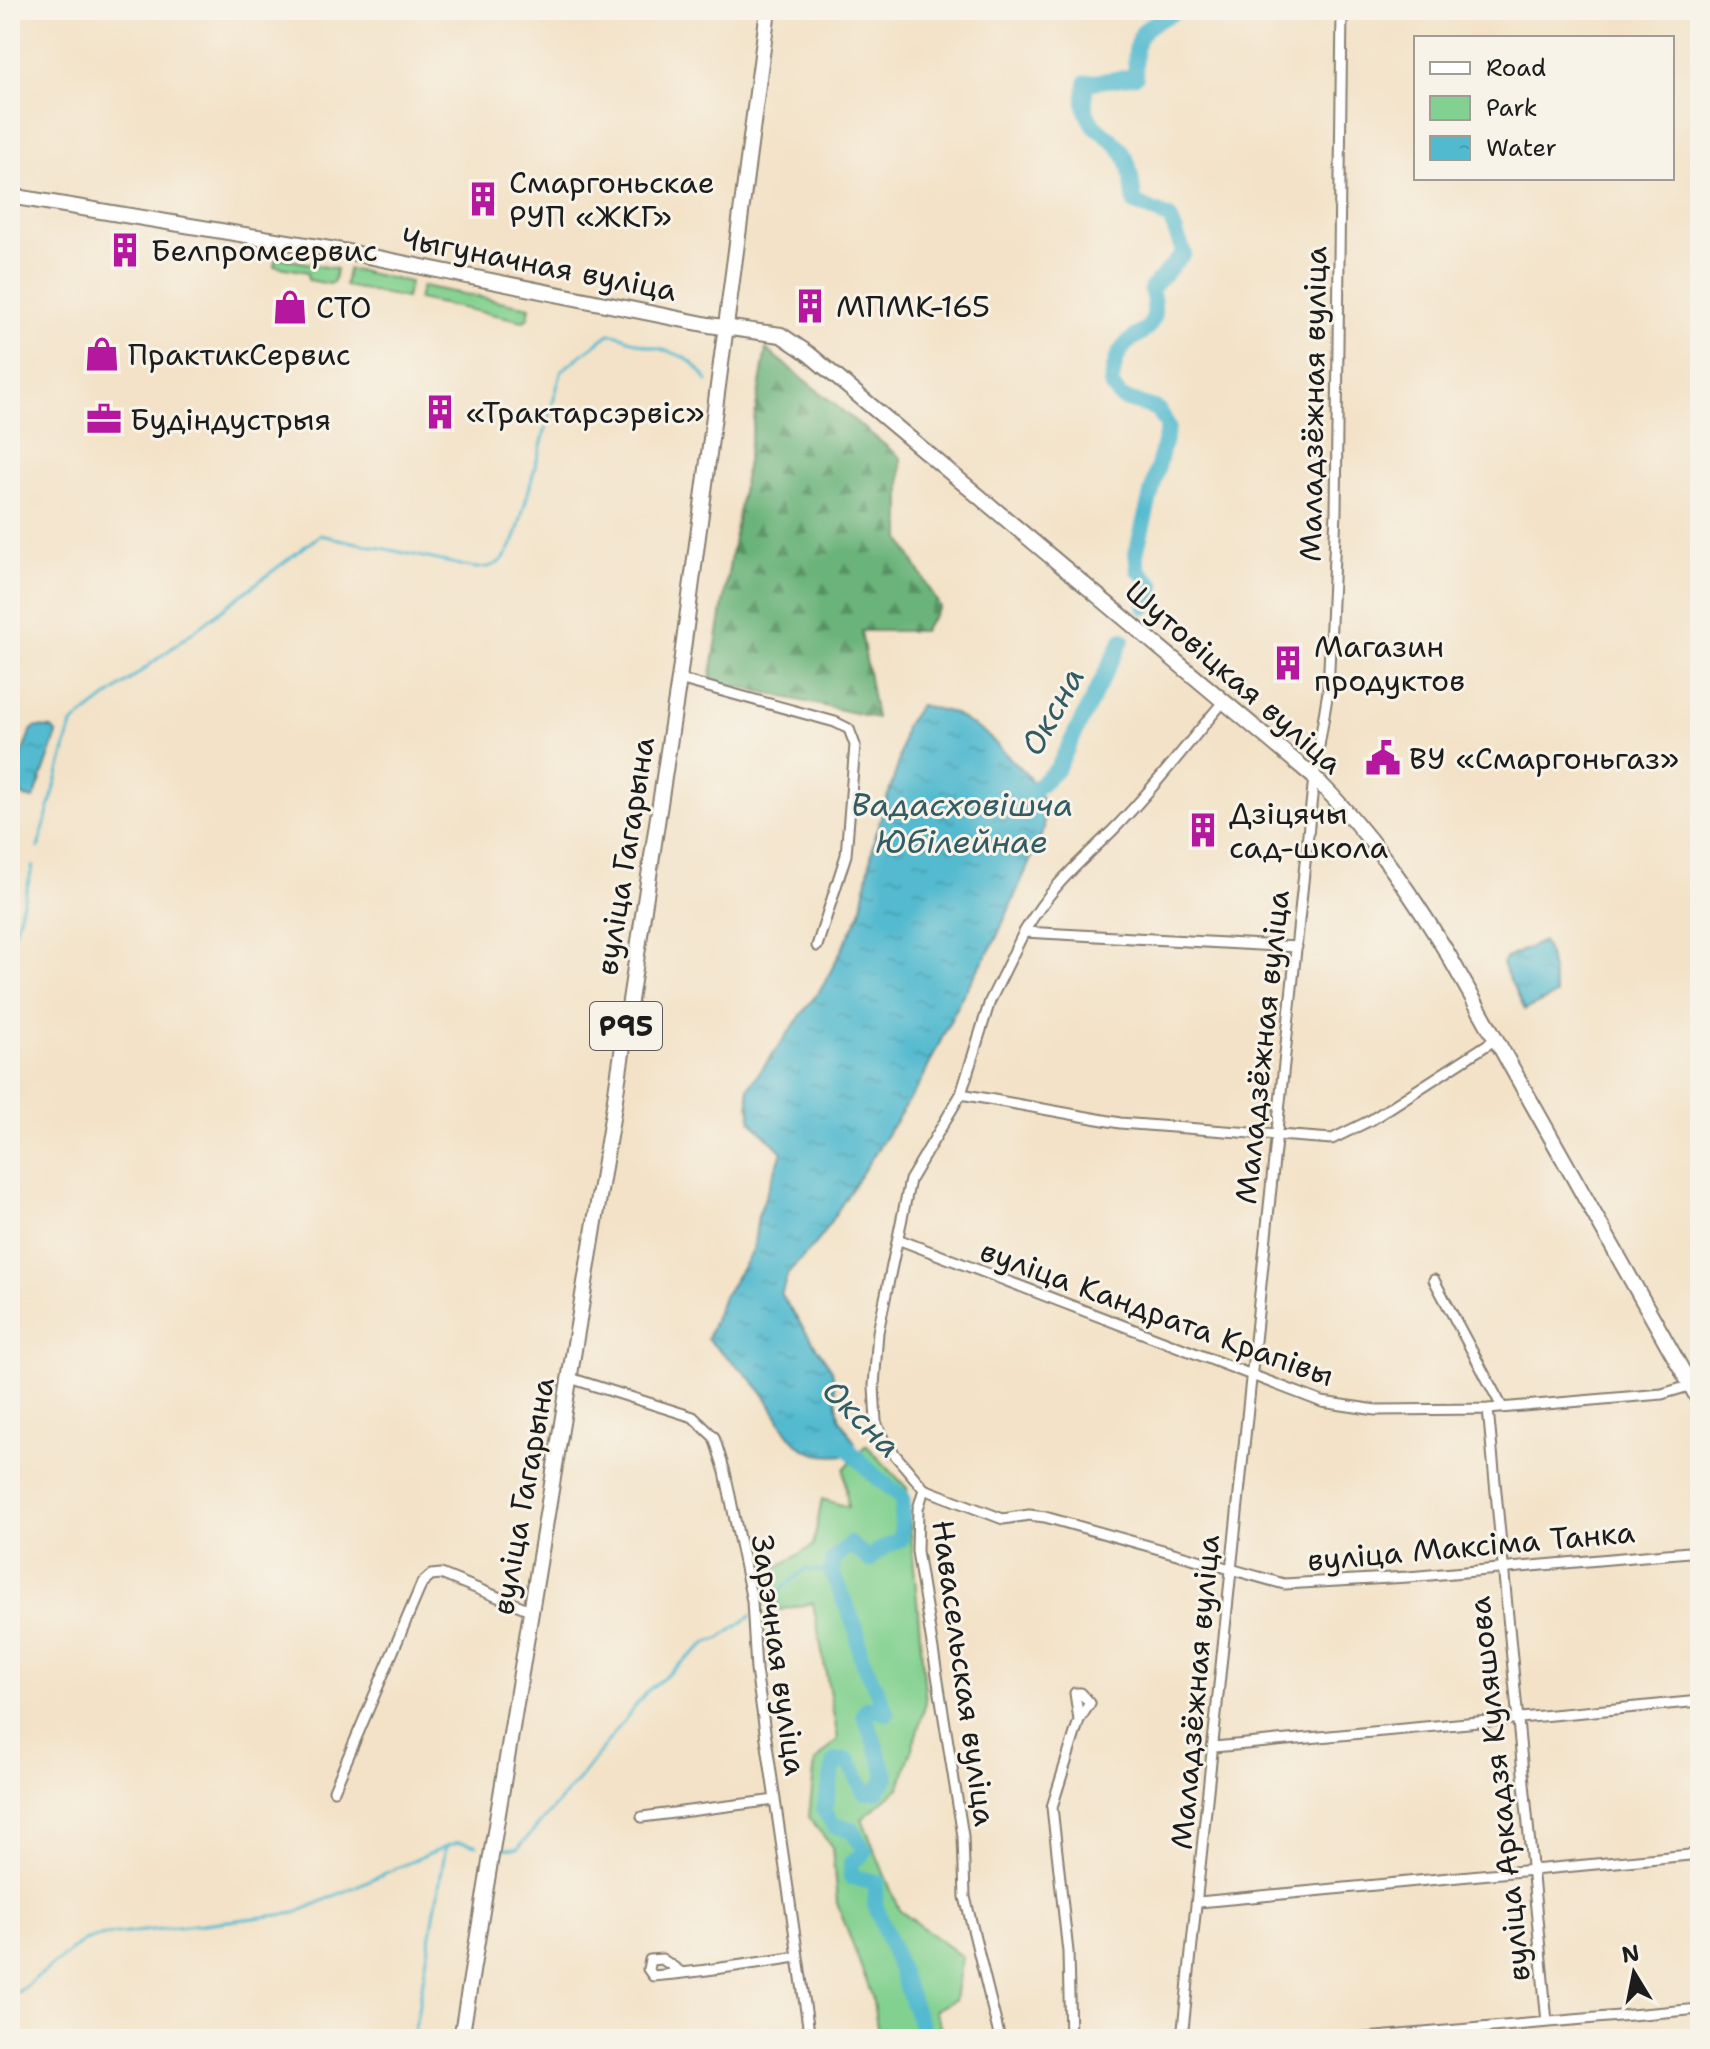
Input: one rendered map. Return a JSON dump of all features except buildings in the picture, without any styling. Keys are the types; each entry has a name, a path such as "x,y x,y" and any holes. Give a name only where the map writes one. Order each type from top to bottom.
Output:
{"main road":[{"name":"вуліца Гагарына","path":"461,2039 570,1378 679,679 768,10"},
{"name":"Чыгуначная вуліца","path":"10,196 348,252 726,327"},
{"name":"Шутовіцкая вуліца","path":"726,327 781,335 809,354 1314,777 1349,812 1392,864 1496,1039 1700,1402"}],"street":[{"name":"Маладзёжная вуліца","path":"1182,2039 1199,1902 1229,1569 1252,1378 1314,777 1328,691 1336,512 1342,10"},
{"path":"679,679 835,722 849,729 855,745 846,855 817,946"},
{"name":"Навасельская вуліца","path":"1000,2039 965,1897 961,1821 917,1551 918,1509 924,1489 885,1443 876,1422 874,1386 878,1332 888,1276 900,1240 910,1180 961,1094 990,1001 1024,932 1042,902 1071,866 1112,830 1224,701"},
{"path":"1024,932 1297,947"},
{"path":"961,1094 1120,1123 1332,1139 1349,1132 1496,1039"},
{"name":"вуліца Кандрата Крапівы","path":"900,1240 1252,1378 1349,1408 1488,1409 1662,1394 1689,1386"},
{"path":"1434,1280 1502,1407"},
{"name":"Зарэчная вуліца","path":"570,1378 693,1417 714,1437 725,1472 752,1601 756,1670 810,2039"},
{"name":"вуліца Аркадзя Куляшова","path":"1488,1409 1547,2022"},
{"name":"вуліца Максіма Танка","path":"924,1489 1003,1519 1029,1515 1045,1517 1284,1584 1700,1551"},
{"path":"334,1790 422,1583 431,1575 441,1574 530,1610"},
{"path":"1214,1747 1700,1701"},
{"path":"1070,2039 1068,1952 1052,1807 1079,1720"},
{"path":"642,1817 775,1800"},
{"path":"1199,1902 1700,1854"},
{"path":"682,1973 797,1957"},
{"path":"1354,2039 1700,2009"}],"green space":[{"path":"276,257 336,269 334,281 330,284 308,280 308,272 274,266"},
{"path":"348,269 410,282 406,298 345,286"},
{"path":"422,286 530,307 528,318 524,321 418,299"},
{"path":"766,349 901,458 901,539 940,607 923,631 861,631 876,718 710,680"},
{"path":"866,1445 907,1488 926,1703 900,1787 862,1819 899,1910 962,1957 955,2000 934,2010 945,2039 879,2039 872,1996 837,1903 832,1847 809,1817 815,1762 838,1739 813,1603 779,1610 771,1571 813,1546 822,1499 848,1507 844,1469"}],"water":[{"name":"Вадасховішча Юбілейнае","path":"920,705 953,713 986,734 1028,776 1045,804 1044,829 995,941 961,998 921,1082 818,1241 788,1273 781,1295 832,1370 839,1417 855,1443 852,1454 830,1456 813,1453 791,1437 753,1381 707,1339 722,1299 753,1251 758,1216 782,1152 751,1121 748,1088 824,984 861,912 875,835 898,765 905,726"},
{"path":"35,727 52,728 57,734 34,799 25,797 11,785 30,732"},
{"path":"1543,941 1549,955 1556,995 1525,1010 1502,964 1506,958"}],"waterway":[{"name":"Оксна","path":"1145,607 1152,596 1153,584 1138,570 1136,553 1168,427 1158,409 1121,398 1111,384 1116,361 1123,348 1150,325 1154,305 1151,289 1184,253 1170,218 1135,203 1126,158 1091,121 1085,100 1086,83 1136,76 1136,49 1142,33 1180,10"},
{"path":"38,848 72,724 320,535 475,568 497,564 502,561 516,536 562,370 613,334 686,358 707,381"},
{"name":"Оксна","path":"1020,802 1057,769 1122,640"},
{"path":"10,949 33,866"},
{"name":"Оксна","path":"839,1439 874,1475 903,1498 901,1539 876,1552 870,1560 850,1544 833,1560 832,1573 857,1631 860,1654 887,1713 868,1708 864,1714 887,1777 876,1792 864,1792 849,1761 835,1761 824,1810 834,1826 851,1829 865,1852 851,1863 851,1877 877,1882 875,1904 926,2039"},
{"path":"756,1611 805,1569 832,1573"},
{"path":"502,1849 518,1848 579,1779 646,1692 708,1642 719,1639 751,1616"},
{"path":"10,1998 84,1941 102,1936 296,1913 446,1846 459,1842 477,1845"},
{"path":"413,2039 446,1846"}],"place":[{"name":"Смаргоньскае РУП «ЖКГ»","path":"483,199"},
{"name":"Белпромсервис","path":"125,250"},
{"name":"МПМК-165","path":"810,306"},
{"name":"СТО","path":"290,307"},
{"name":"ПрактикСервис","path":"102,354"},
{"name":"«Трактарсэрвіс»","path":"440,412"},
{"name":"Будіндустрыя","path":"104,419"},
{"name":"Магазин продуктов","path":"1288,663"},
{"name":"ВУ «Смаргоньгаз»","path":"1383,758"},
{"name":"Дзіцячы сад-школа","path":"1203,830"}]}
